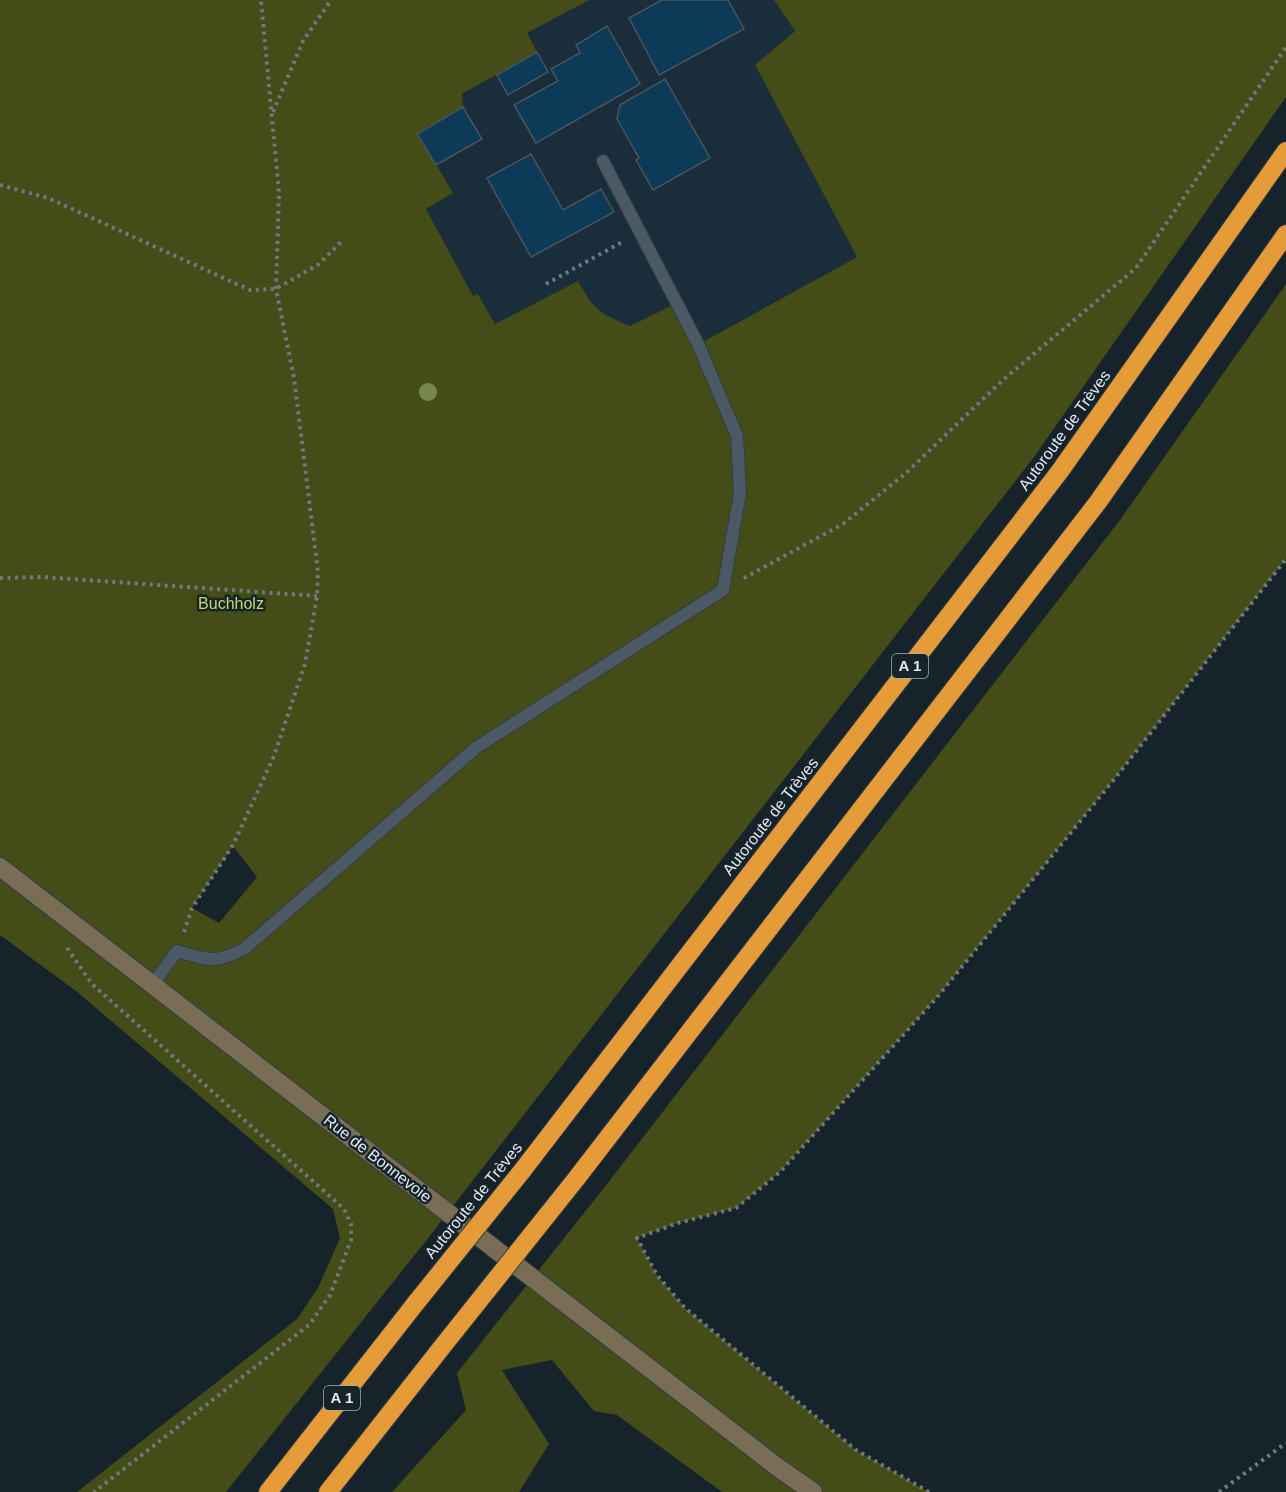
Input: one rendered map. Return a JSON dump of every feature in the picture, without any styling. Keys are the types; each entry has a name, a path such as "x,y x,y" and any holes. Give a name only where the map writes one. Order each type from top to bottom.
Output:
{"highway":[{"name":"Autoroute de Trèves","path":"268,1492 522,1171 1060,471 1286,151"},
{"path":"328,1492 576,1179 1098,502 1286,234"}],"main road":[{"name":"Rue de Bonnevoie","path":"0,867 780,1469 813,1492"}],"lane":[{"path":"153,984 177,951 203,958 224,959 244,949 477,747 723,590 740,493 737,436 698,344 603,161"}],"path":[{"path":"177,951 192,908 232,845 274,756 305,664 317,596 318,572 294,378 276,289 279,193 261,0"},
{"path":"273,113 303,41 331,0"},
{"path":"723,590 843,524 906,473 1004,379 1136,268 1286,47"},
{"path":"0,185 48,198 250,290 276,289 319,264 344,239"},
{"path":"546,284 640,232"},
{"path":"929,1492 856,1450 685,1308 657,1275 637,1238 678,1223 736,1208 780,1172 939,995 1120,772 1286,559"},
{"path":"0,578 43,577 317,596"},
{"path":"69,920 67,950 92,984 344,1209 351,1224 351,1240 330,1295 309,1325 94,1492"},
{"path":"1219,1492 1286,1443"}],"shaded area":[{"path":"589,0 774,0 795,31 755,65 857,257 698,344 677,303 630,326 606,316 589,302 578,281 495,324 478,294 473,296 426,209 417,134 463,107 462,94 537,52 526,33"}],"green space":[{"name":"Buchholz","path":"0,0 589,0 527,33 537,52 462,94 463,107 417,133 453,193 426,209 473,296 478,294 495,324 578,281 598,310 630,326 677,303 699,344 857,257 755,65 795,31 774,0 1286,0 1286,97 1034,457 429,1237 226,1492 77,1492 297,1319 318,1288 340,1238 333,1209 76,991 0,935","holes":["233,846 257,877 219,923 192,908"]},
{"path":"1286,284 1286,559 1120,772 939,995 780,1172 736,1208 678,1223 637,1238 657,1275 685,1308 856,1450 929,1492 722,1492 617,1415 594,1411 552,1360 502,1370 549,1444 519,1492 392,1492 466,1410 457,1373 607,1184 1120,520"}],"building":[{"path":"662,0 728,0 744,29 659,75 629,18"},
{"path":"607,26 640,84 536,143 514,105 558,81 551,69 580,53 576,45"},
{"path":"537,52 548,72 508,95 497,75"},
{"path":"665,79 710,158 653,190 636,160 639,158 617,119 620,105"},
{"path":"463,107 482,139 436,165 417,134"},
{"path":"531,154 563,210 601,189 614,212 531,257 487,178"}]}
